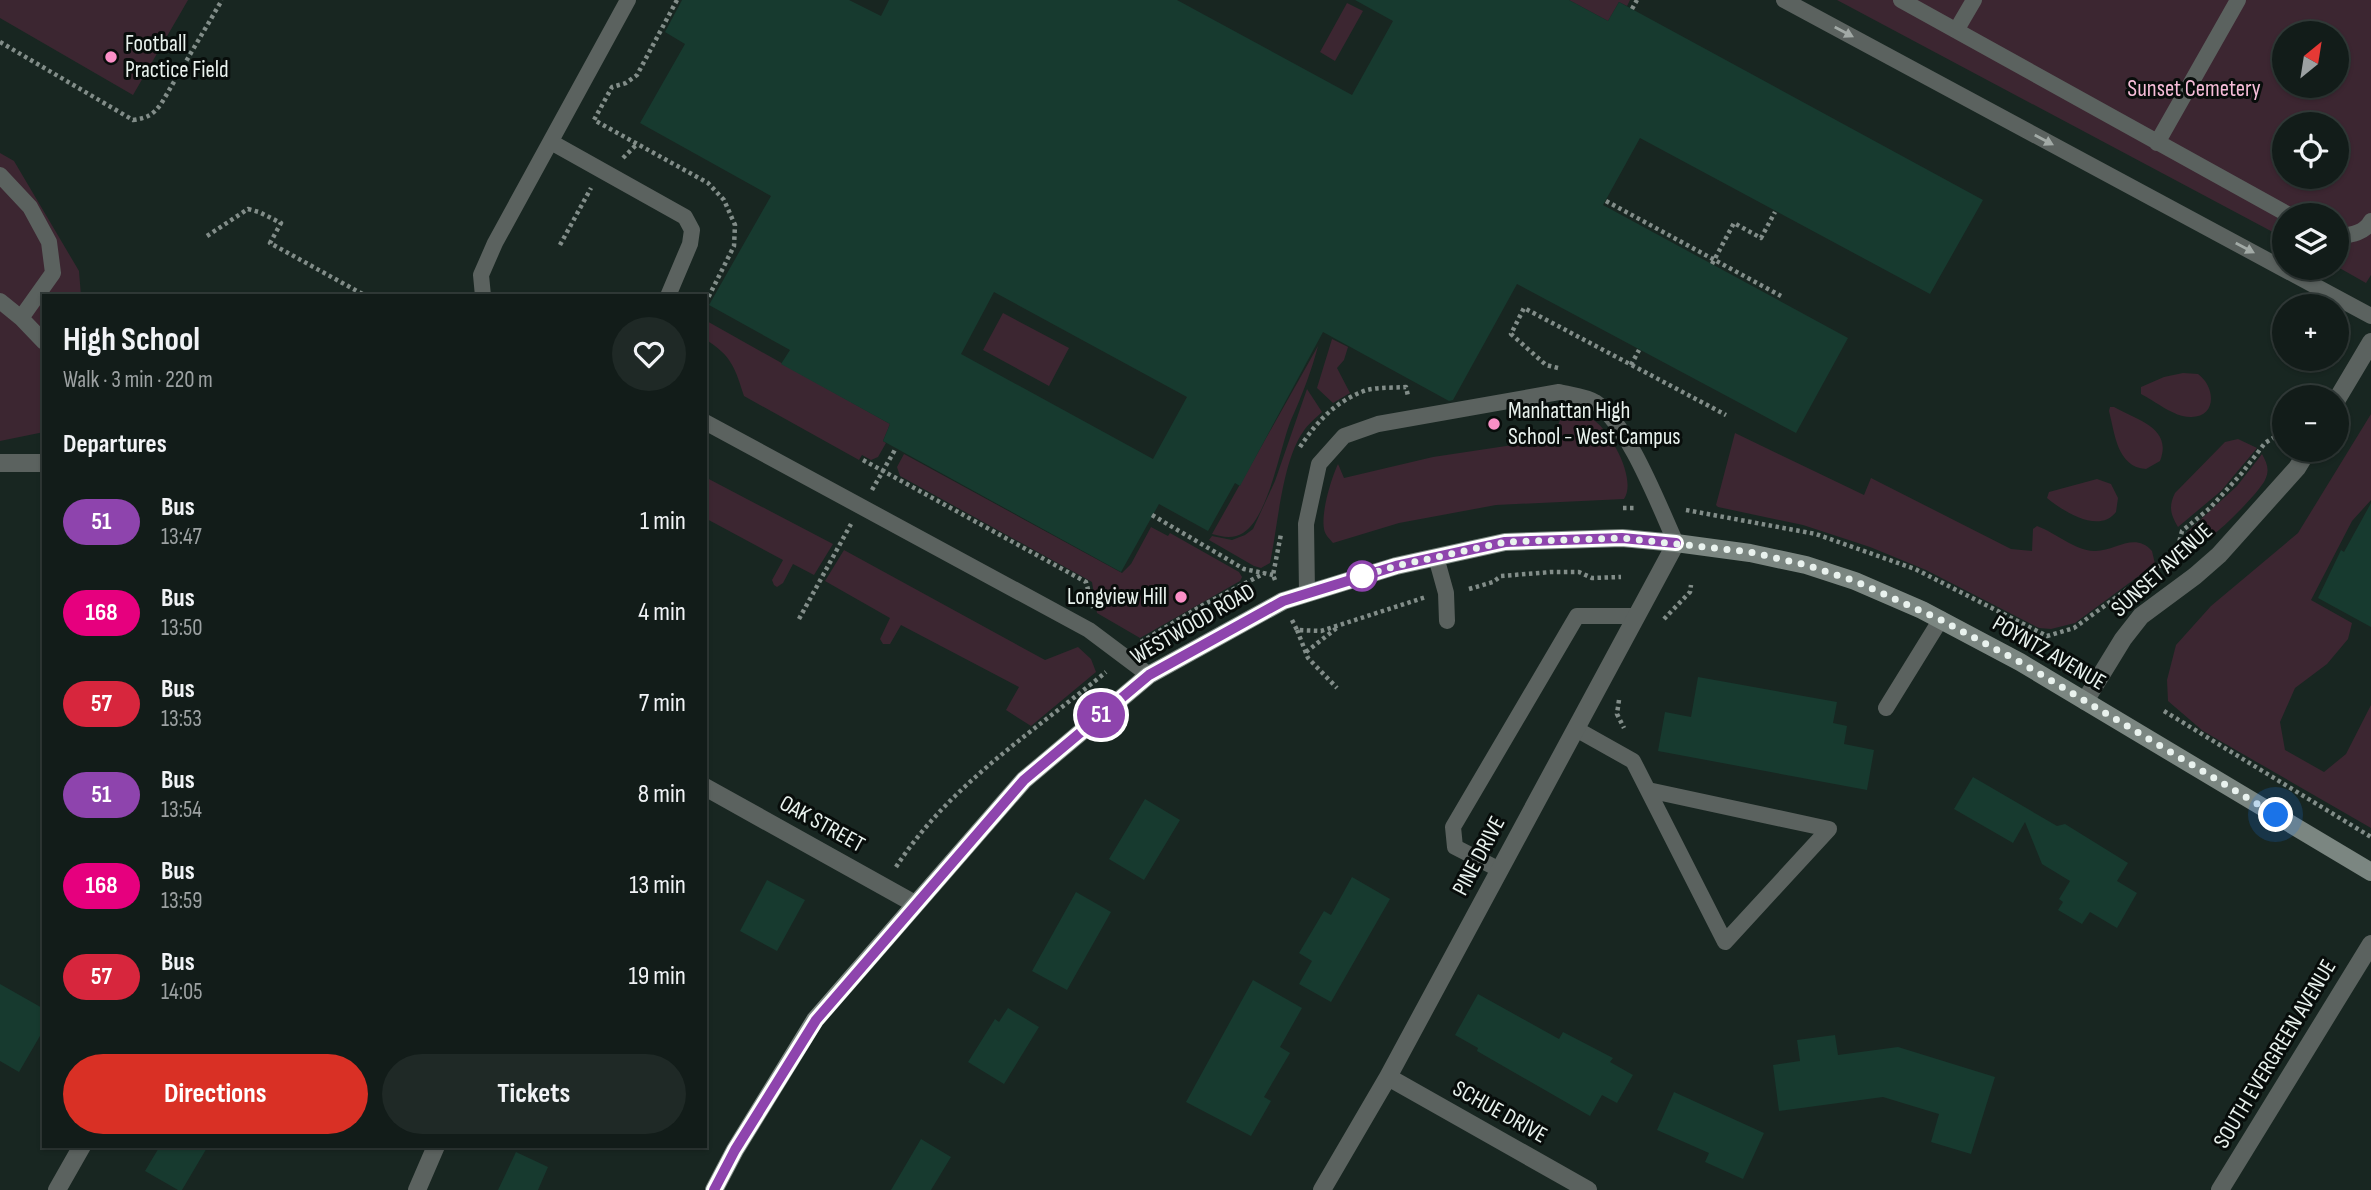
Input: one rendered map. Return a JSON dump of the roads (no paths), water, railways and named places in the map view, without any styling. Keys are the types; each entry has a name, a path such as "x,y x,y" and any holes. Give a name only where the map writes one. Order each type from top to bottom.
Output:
{"street":[{"path":"2345,385 2371,342"},
{"name":"SUNSET AVENUE","path":"2085,701 2123,639 2141,616 2219,555 2301,462"},
{"path":"0,463 42,463"},
{"name":"WESTWOOD ROAD","path":"714,1190 735,1150 816,1020 1024,780 1149,675 1283,601 1396,566 1505,542 1622,538 1676,543"},
{"name":"POYNTZ AVENUE","path":"1676,543 1750,552 1806,565 1855,581 1941,620 2020,662 2371,872"},
{"name":"PINE DRIVE","path":"1322,1190 1388,1077 1676,543"},
{"name":"OAK STREET","path":"707,788 915,904"},
{"name":"SOUTH EVERGREEN AVENUE","path":"2220,1190 2371,944"},
{"name":"SCHUE DRIVE","path":"1388,1077 1588,1190"},
{"path":"57,1190 81,1148"},
{"path":"417,1190 435,1148"}],"lane":[{"path":"483,294 481,275 628,0"},
{"path":"1784,0 2371,316"},
{"path":"1901,0 2272,206"},
{"path":"1957,29 1974,0"},
{"path":"2157,143 2238,0"},
{"path":"551,142 685,218 692,230 690,244 669,294"},
{"path":"0,175 30,207 49,242 53,273 21,318"},
{"path":"2349,235 2368,227 2371,222"},
{"path":"0,301 42,340"},
{"path":"1307,592 1306,524 1319,464 1344,436 1378,424 1559,392 1596,403 1622,432 1643,470 1676,543"},
{"path":"707,423 1089,630 1149,675"},
{"path":"1436,557 1446,593 1447,621"},
{"path":"1500,870 1455,847 1453,827 1577,616 1637,615"},
{"path":"1886,708 1941,620"},
{"path":"1576,729 1633,761 1725,942 1829,829 1648,790"}],"place":[{"name":"Football Practice Field","path":"111,57"},
{"name":"Manhattan High School - West Campus","path":"1494,424"},
{"name":"Longview Hill","path":"1181,597"}],"park label":[{"name":"Sunset Cemetery","path":"2194,89"}]}
